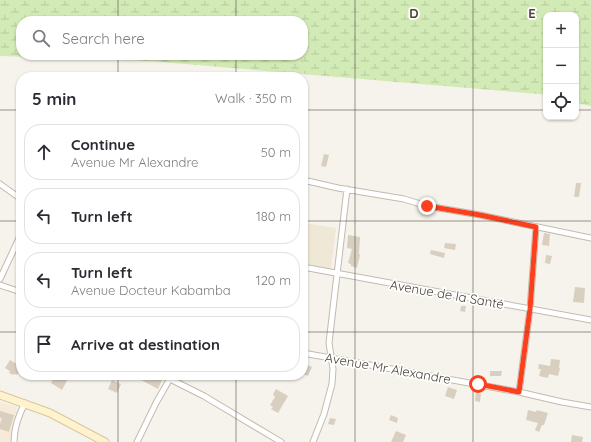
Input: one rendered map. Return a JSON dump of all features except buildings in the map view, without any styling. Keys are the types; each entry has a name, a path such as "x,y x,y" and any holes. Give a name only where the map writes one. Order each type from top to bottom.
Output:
{"main road":[{"path":"0,395 50,413 105,442"}],"street":[{"path":"308,181 404,198 427,206 480,215 591,238"},
{"path":"0,184 16,196"},
{"path":"313,442 324,414 332,384 333,369 329,343 347,189"},
{"path":"519,392 530,309 536,227"},
{"path":"0,279 16,245"},
{"name":"Avenue de la Santé","path":"308,268 591,320"},
{"path":"0,285 16,290"},
{"name":"Avenue Mr Alexandre","path":"308,354 519,392 591,407"},
{"path":"137,442 169,380"},
{"path":"176,380 281,442"},
{"path":"14,442 16,422 25,404"}],"shaded area":[{"path":"308,224 336,228 331,269 308,264"},
{"path":"0,402 17,407 10,442 0,442"}],"green space":[{"path":"0,0 591,0 591,106 579,104 579,12 543,12 543,95 308,74 308,72 279,72 149,61 119,60 308,60 308,16 16,16 16,57 0,56"}],"route":[{"path":"427,206 536,227 530,309 519,392 478,384"}]}
